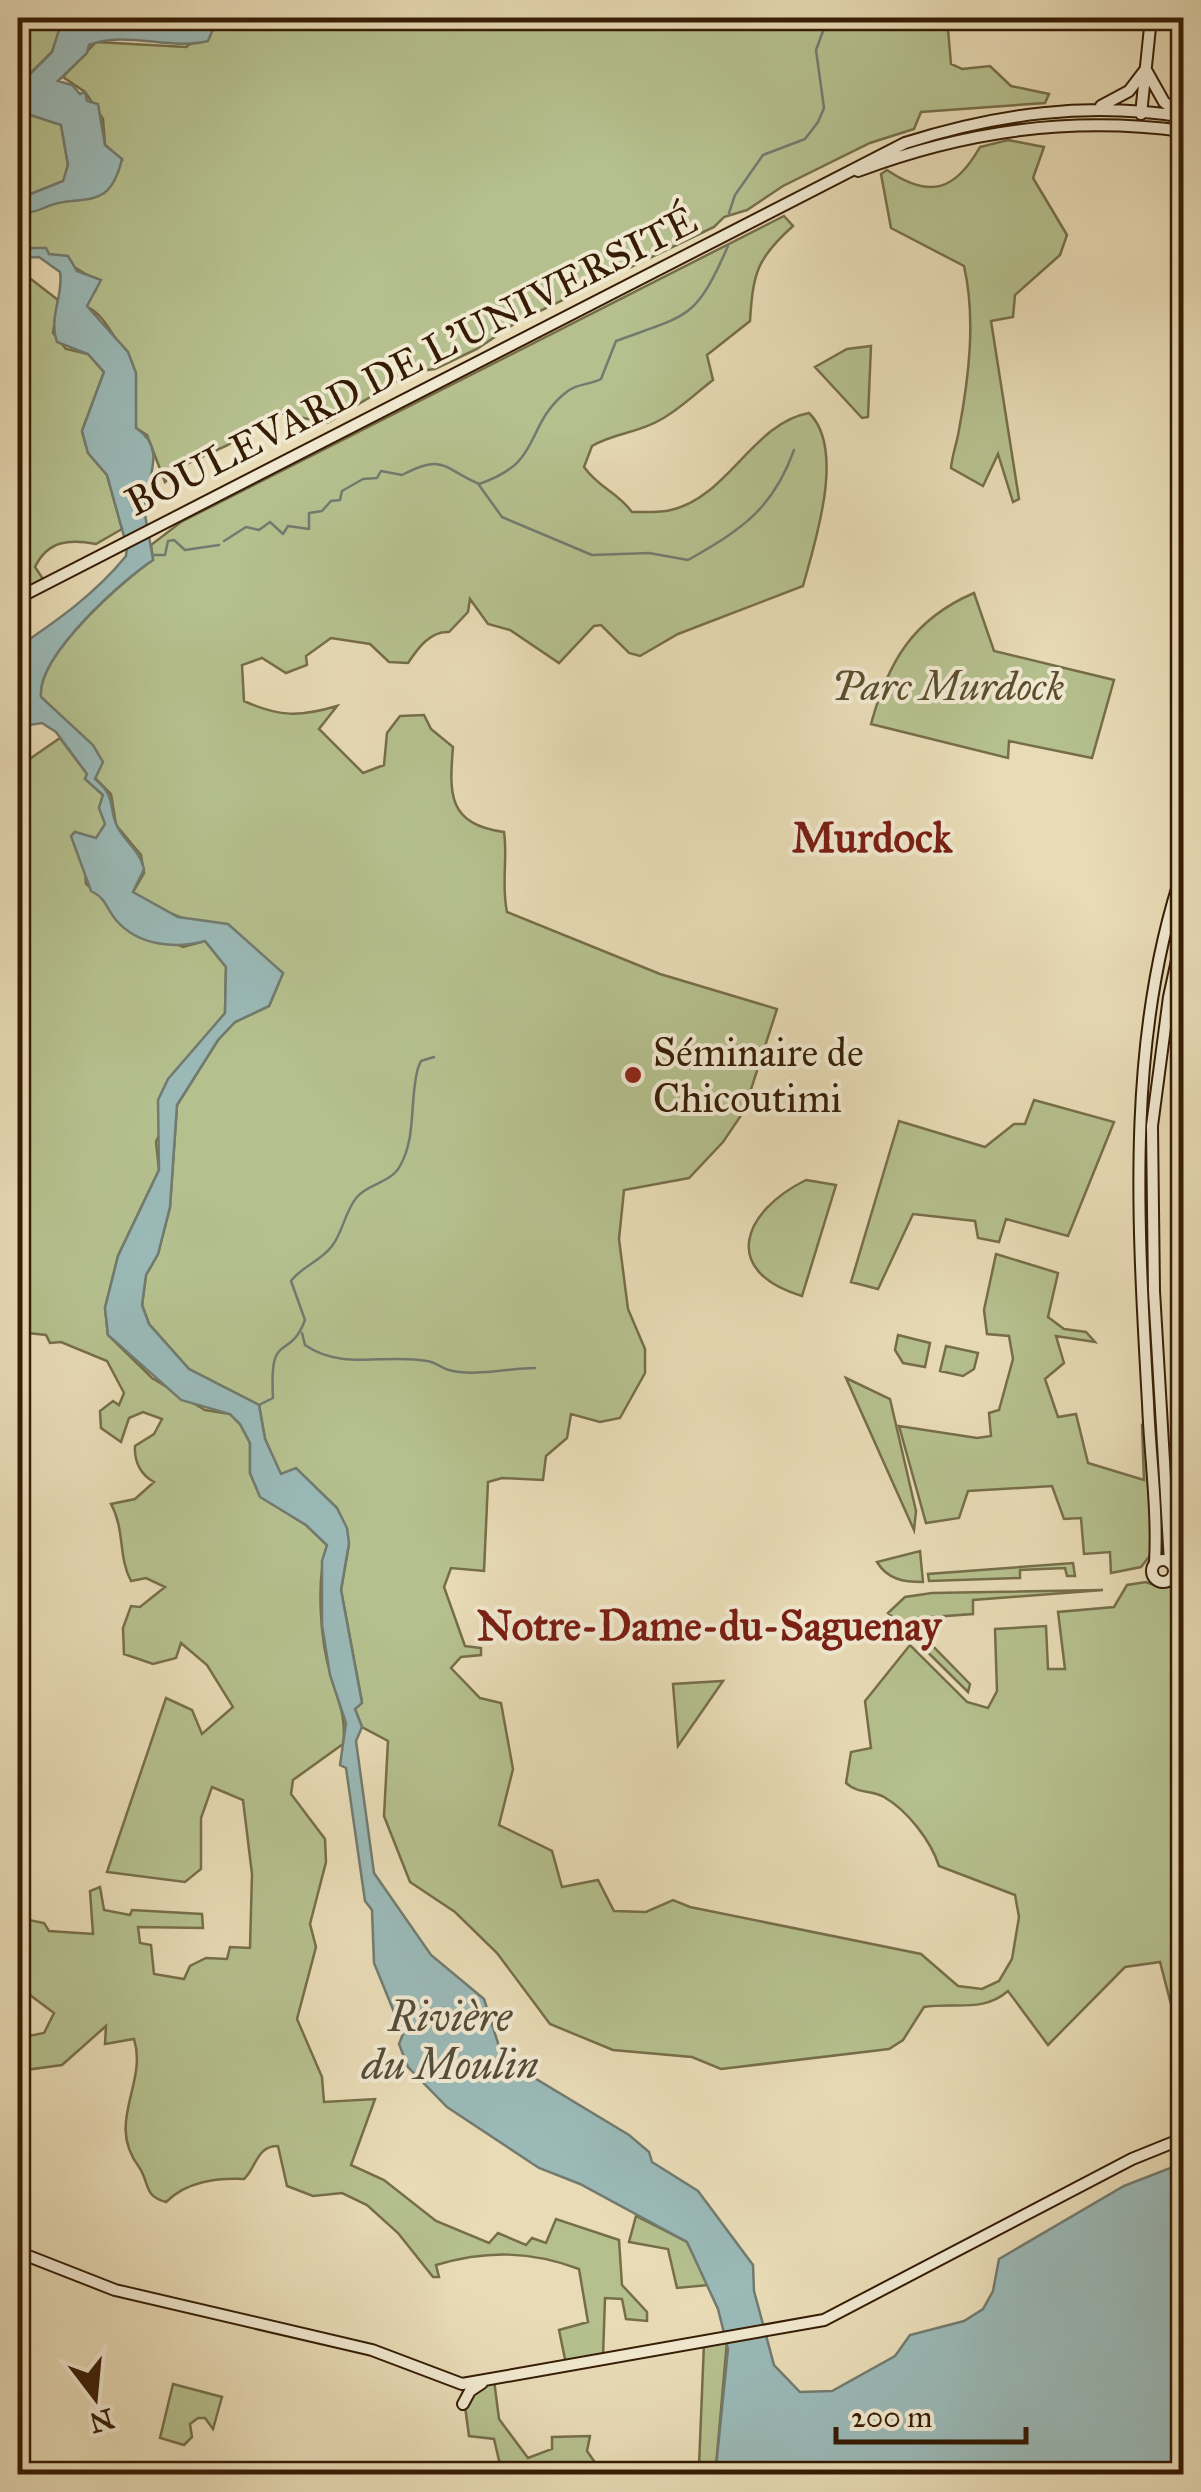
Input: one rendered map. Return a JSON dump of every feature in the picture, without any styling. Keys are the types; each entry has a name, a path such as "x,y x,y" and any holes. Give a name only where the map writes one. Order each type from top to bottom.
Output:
{"main road":[{"path":"1140,126 1151,18"},
{"path":"1094,109 1129,90 1146,70"},
{"path":"1146,70 1164,102 1183,117"},
{"name":"BOULEVARD DE L'UNIVERSITÉ","path":"18,598 834,180 865,160 950,129 1027,113 1094,109 1183,117"},
{"name":"BOULEVARD DE L'UNIVERSITÉ","path":"834,180 904,154 1002,131 1047,125 1140,126 1184,131"},
{"path":"1184,867 1154,998 1140,1123 1138,1204 1155,1579 1170,1579 1178,1568 1154,1291 1152,1136 1169,996 1184,928"},
{"path":"1155,1563 1178,1568"},
{"path":"18,2252 115,2290 372,2350 462,2384 824,2320 1132,2160 1184,2138"},
{"path":"440,2376 459,2390 464,2404 470,2390 494,2380"}],"green space":[{"path":"18,18 140,18 60,30 52,52 18,86"},
{"path":"206,18 947,18 951,64 962,69 990,66 1011,86 1049,94 1045,103 921,112 914,129 870,143 783,186 747,210 724,217 714,227 517,322 477,349 435,369 412,372 327,423 275,412 228,445 182,466 165,482 147,435 136,428 135,381 130,362 102,319 87,307 88,297 96,290 94,279 54,256 25,248 19,218 25,212 46,207 122,160 105,145 103,119 85,92 63,77 96,42 186,47 214,27"},
{"path":"18,111 61,124 68,165 64,181 18,199"},
{"path":"1008,140 1044,147 1033,178 1067,235 1060,255 1015,295 1013,317 991,321 1019,499 1013,502 998,454 983,486 951,468 970,348 970,306 964,266 891,228 881,174 887,170 916,185 940,186 961,173 980,147"},
{"path":"784,216 793,226 764,257 759,268 750,321 707,355 713,380 660,420 592,446 584,467 632,512 671,510 709,491 772,431 809,413 820,429 827,472 820,521 803,586 678,634 640,656 629,653 601,625 594,626 559,663 510,630 488,624 470,599 468,612 449,632 430,637 408,663 389,662 370,644 331,638 306,656 307,665 286,673 262,658 242,665 244,701 290,714 337,706 319,729 363,773 384,765 387,733 400,716 424,715 431,729 453,747 451,779 462,814 486,828 504,832 507,912 660,974 777,1009 744,1111 723,1142 689,1178 624,1190 619,1239 628,1309 645,1349 645,1373 620,1418 600,1422 571,1414 567,1438 546,1456 543,1480 502,1478 488,1482 484,1571 451,1568 444,1587 465,1646 481,1648 481,1655 461,1657 451,1668 480,1698 501,1703 513,1769 499,1825 552,1851 562,1887 598,1880 614,1911 646,1912 673,1900 690,1907 921,1954 958,1986 982,1989 999,1981 1012,1959 1019,1917 1015,1895 939,1866 924,1837 902,1810 884,1797 846,1783 851,1752 871,1748 865,1701 910,1645 967,1702 988,1708 997,1691 995,1629 1046,1626 1048,1669 1065,1669 1058,1612 1114,1607 1127,1585 1146,1582 1162,1588 1183,1578 1183,2050 1160,1962 1125,1967 1048,2045 1008,1991 979,2004 924,2007 903,2040 889,2049 721,2069 692,2057 613,2050 550,2024 497,1953 455,1912 410,1882 384,1816 388,1741 362,1727 355,1709 362,1702 341,1590 349,1544 337,1508 296,1469 281,1475 265,1439 259,1405 189,1369 149,1324 142,1305 146,1275 158,1254 170,1207 177,1105 218,1040 235,1022 269,1006 283,973 249,945 145,903 133,892 144,873 141,855 116,825 111,794 95,778 97,752 41,697 43,680 52,661 85,620 153,560 151,545 181,522"},
{"path":"18,269 58,300 53,333 66,349 88,354 104,372 82,431 88,453 107,475 122,529 96,544 69,542 46,551 35,567 45,582 18,598"},
{"path":"871,346 868,417 862,418 815,367 847,349"},
{"name":"Parc Murdock","path":"974,593 994,651 1114,680 1092,758 1009,741 1008,758 871,724 886,681 906,645 935,616"},
{"path":"60,738 87,774 85,779 103,795 99,808 106,824 96,839 75,832 71,836 85,869 86,884 105,898 116,919 183,947 205,941 226,967 225,1013 195,1052 156,1142 159,1170 118,1256 105,1308 108,1335 152,1378 205,1410 230,1414 240,1424 250,1443 250,1473 260,1496 306,1525 327,1545 321,1575 322,1628 343,1718 343,1744 293,1780 291,1794 325,1839 326,1862 310,1924 316,1947 297,2019 322,2077 324,2102 375,2099 351,2165 384,2180 436,2221 489,2243 498,2233 526,2245 532,2238 546,2243 556,2219 619,2240 622,2285 647,2312 647,2321 626,2319 622,2299 605,2298 603,2357 566,2364 559,2330 588,2322 579,2269 526,2256 491,2255 436,2265 439,2277 433,2277 398,2233 367,2205 342,2193 313,2196 287,2186 278,2146 265,2149 244,2179 203,2182 183,2189 166,2202 154,2196 126,2134 136,2072 134,2039 105,2044 106,2026 62,2065 18,2071 18,2038 44,2033 54,2013 22,1989 19,1918 44,1923 49,1931 93,1934 90,1891 100,1887 104,1910 130,1915 132,1910 202,1914 203,1928 138,1927 140,1943 151,1945 154,1974 184,1979 190,1966 206,1958 227,1959 230,1947 250,1948 252,1874 243,1800 212,1787 201,1818 201,1869 185,1882 107,1872 166,1698 192,1710 202,1734 233,1707 207,1665 181,1643 176,1658 153,1664 124,1654 123,1628 131,1606 140,1607 165,1587 146,1578 131,1581 111,1504 135,1499 154,1482 139,1467 135,1446 154,1434 162,1419 143,1412 129,1418 121,1442 101,1428 100,1411 113,1401 119,1405 124,1393 107,1361 61,1342 50,1343 46,1335 18,1332 18,1086 25,1079 16,1042 23,1021 18,1017 18,767"},
{"path":"1034,1100 1114,1122 1068,1236 1006,1219 999,1242 978,1238 975,1221 913,1214 878,1289 851,1282 899,1121 985,1147 1014,1124 1025,1124"},
{"path":"806,1180 836,1185 802,1296 776,1285 759,1272 750,1256 749,1240 767,1208"},
{"path":"996,1254 1058,1273 1048,1317 1064,1329 1086,1332 1095,1342 1056,1336 1064,1363 1045,1379 1058,1417 1076,1414 1088,1463 1144,1480 1142,1425 1147,1426 1152,1553 1141,1567 1111,1573 1110,1552 1084,1554 1081,1518 1064,1519 1052,1486 968,1491 959,1518 926,1523 899,1426 977,1438 991,1436 989,1413 999,1410 1013,1359 1009,1336 987,1334 984,1310"},
{"path":"898,1335 930,1343 925,1367 903,1363 895,1350"},
{"path":"946,1346 978,1353 974,1369 963,1376 940,1371"},
{"path":"846,1378 890,1399 916,1511 914,1530"},
{"path":"920,1551 923,1582 897,1579 877,1562"},
{"path":"1073,1563 1075,1576 1067,1576 1065,1568 1020,1570 1020,1578 929,1581 928,1574"},
{"path":"1103,1590 973,1600 973,1614 918,1618 925,1638 970,1684 968,1692 888,1613 905,1597 932,1593"},
{"path":"723,1681 678,1746 673,1684"},
{"path":"636,2216 687,2242 709,2285 677,2288 668,2249 629,2242"},
{"path":"727,2341 716,2467 699,2466 704,2343"},
{"path":"494,2380 499,2419 528,2458 552,2449 552,2437 590,2436 587,2451 603,2474 497,2474 501,2469 494,2439 469,2436 462,2384"},
{"path":"173,2384 222,2397 213,2429 205,2418 198,2418 190,2424 192,2437 184,2445 160,2438"}],"water":[{"name":"Rivière du Moulin","path":"147,18 206,18 214,27 208,41 178,44 118,39 89,45 87,53 58,81 72,85 80,94 85,92 87,101 98,104 105,145 122,159 116,177 101,195 55,204 19,218 25,248 46,248 49,254 68,256 77,271 101,280 87,306 128,352 136,373 136,428 152,447 153,457 145,514 153,560 104,600 67,640 43,680 41,697 93,745 103,762 95,779 107,792 118,828 140,857 144,869 133,892 178,917 228,924 283,973 269,1006 235,1022 218,1040 177,1105 170,1207 158,1254 146,1275 142,1305 149,1324 189,1369 259,1405 265,1439 281,1474 296,1468 337,1508 347,1528 349,1543 341,1590 362,1703 355,1709 362,1727 356,1741 374,1873 431,1955 484,1999 503,2059 629,2135 649,2152 652,2162 698,2191 753,2265 754,2291 774,2365 800,2392 832,2391 895,2356 910,2335 964,2321 983,2309 993,2291 999,2259 1124,2186 1183,2163 1183,2474 719,2474 716,2467 728,2349 718,2309 687,2242 580,2184 539,2168 447,2107 408,2067 399,2044 403,2034 374,1963 372,1910 365,1901 346,1768 340,1765 346,1723 330,1675 322,1625 322,1561 327,1545 306,1525 260,1497 250,1473 250,1443 230,1414 181,1400 108,1335 105,1308 118,1256 159,1170 158,1100 168,1079 225,1013 226,967 205,941 170,945 135,935 91,891 71,836 75,832 96,838 105,824 99,808 103,795 85,779 87,774 56,732 42,723 29,725 18,719 18,647 89,594 126,556 127,547 107,475 88,453 82,431 104,372 88,354 57,342 54,324 60,272 39,257 18,258 18,199 63,181 68,165 61,125 18,111 18,86 52,52 59,30"}],"waterway":[{"path":"729,213 735,195 763,155 805,139 818,122 824,108 816,50 823,31 839,18"},
{"path":"224,541 246,527 259,530 270,522 283,534 288,526 309,529 309,513 322,511 331,501 340,500 342,491 363,479 377,478 381,471 402,475 435,464 479,484 500,475 524,455 551,407 564,394 601,379 616,341 675,319 697,302 728,246"},
{"path":"479,485 502,517 592,555 649,553 688,560 753,516 776,488 794,450"},
{"path":"153,555 165,555 168,541 174,540 185,550 219,545"},
{"path":"259,1405 273,1398 277,1354 299,1333 305,1320 291,1281 332,1246 357,1197 400,1166 409,1143 418,1068 421,1061 434,1057"},
{"path":"302,1333 305,1345 334,1357 412,1359 470,1373 535,1368"}],"place":[{"name":"Séminaire de Chicoutimi","path":"633,1075"}],"district":[{"name":"Murdock","path":"872,838"},
{"name":"Notre-Dame-du-Saguenay","path":"709,1626"}]}
